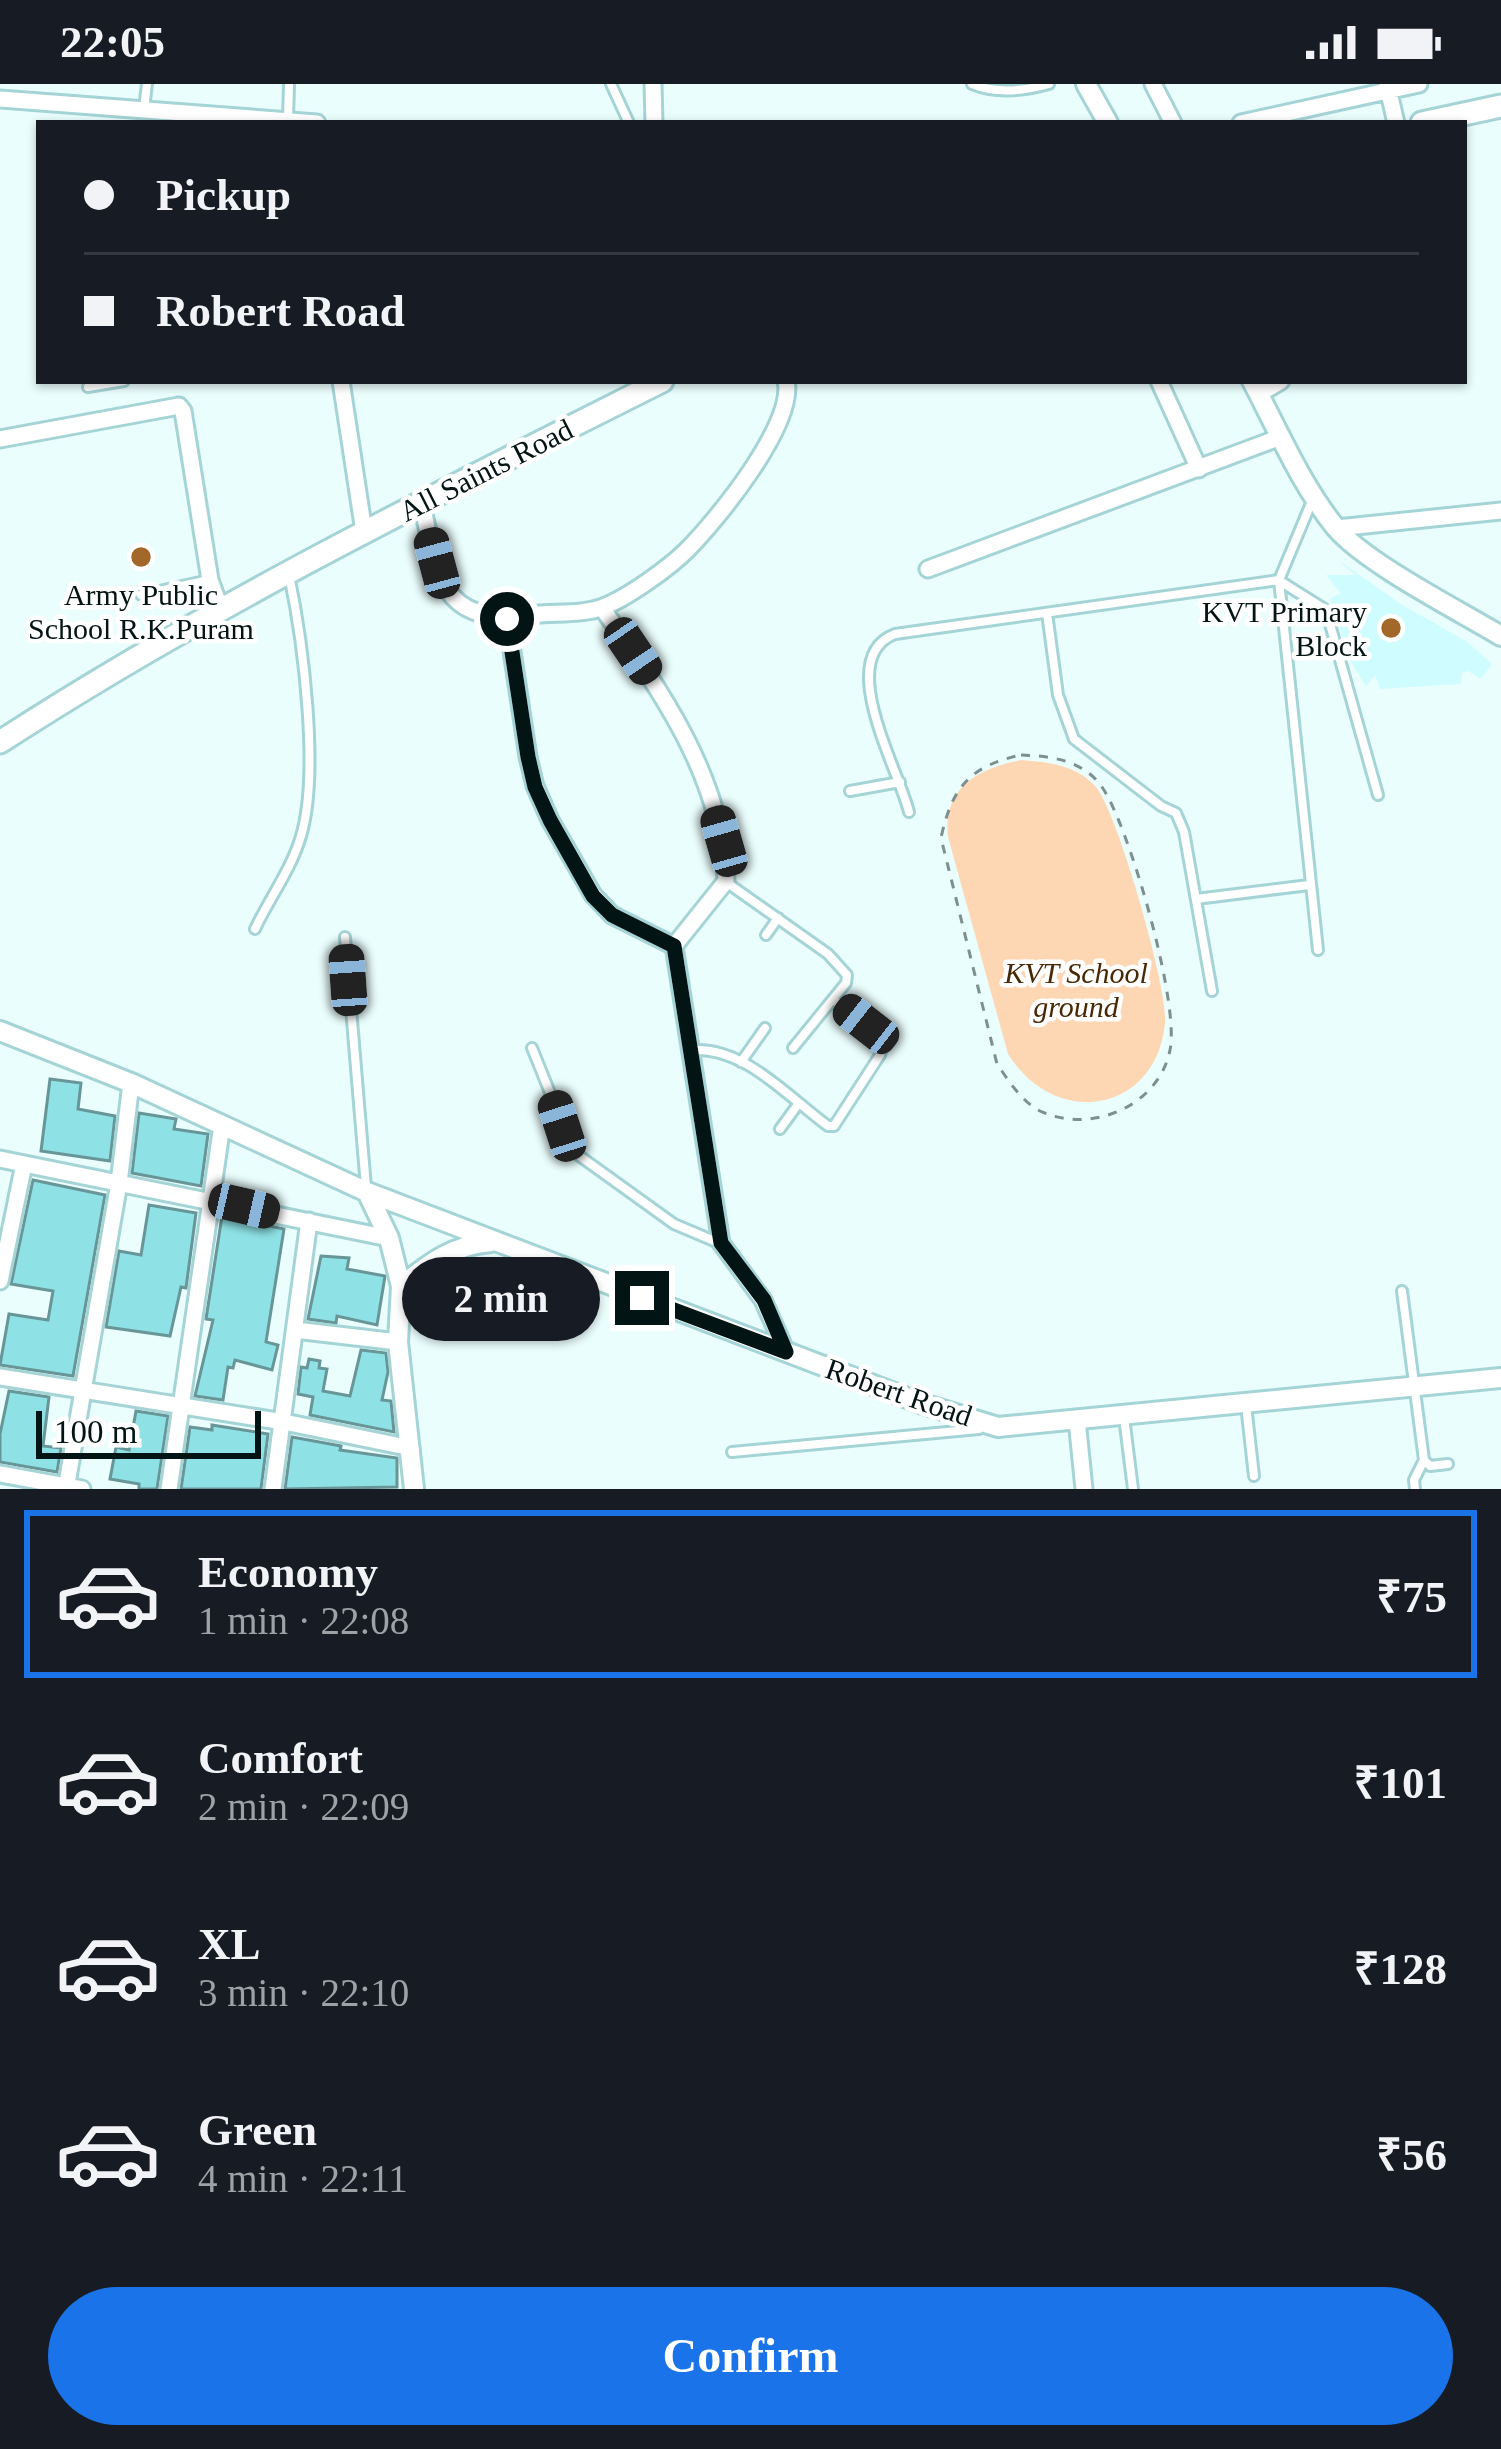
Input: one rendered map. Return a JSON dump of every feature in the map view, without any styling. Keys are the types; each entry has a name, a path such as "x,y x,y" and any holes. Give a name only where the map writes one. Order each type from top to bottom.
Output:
{"main road":[{"path":"1437,120 1501,106"},
{"name":"All Saints Road","path":"0,742 82,688 623,390"}],"street":[{"path":"653,84 654,120"},
{"path":"1086,84 1106,120"},
{"path":"1153,84 1171,120"},
{"path":"1253,120 1388,87 1419,84"},
{"path":"1388,87 1395,120"},
{"path":"0,99 275,120"},
{"path":"341,384 364,532"},
{"path":"421,502 437,563 454,598 471,609 507,619 602,608 687,550 720,510 776,432 787,408 786,384"},
{"path":"1161,384 1198,469"},
{"path":"1255,388 1336,528 1370,555 1501,637"},
{"path":"0,439 179,406 210,580 221,610"},
{"path":"928,569 1281,437"},
{"path":"1336,528 1501,511"},
{"path":"602,608 653,682 697,762 724,841 726,881 674,946 721,1243 764,1300 786,1352"},
{"path":"507,619 528,757 550,820 593,896 612,915 674,946"},
{"name":"Robert Road","path":"0,1030 131,1083 367,1192 923,1404 998,1427 1501,1378"},
{"path":"0,1474 72,1488 131,1083"},
{"path":"169,1489 222,1125"},
{"path":"0,1159 389,1238"},
{"path":"0,1281 24,1164"},
{"path":"367,1192 389,1238 401,1286 398,1342 414,1489"},
{"path":"273,1489 308,1221"},
{"path":"401,1286 439,1256 469,1244 500,1242"},
{"path":"295,1330 398,1342"},
{"path":"0,1378 179,1404 411,1448"},
{"path":"1077,1420 1084,1489"}],"lane":[{"path":"144,110 147,84"},
{"path":"288,120 289,84"},
{"path":"611,84 628,120"},
{"path":"972,84 988,90 1028,90 1048,84"},
{"path":"88,387 106,384"},
{"path":"1314,495 1279,580 1318,950"},
{"path":"254,929 300,841 307,812 309,746 298,615 288,574"},
{"path":"141,595 210,580"},
{"path":"909,812 868,689 868,661 878,643 895,634 1279,580 1326,610 1378,795"},
{"path":"1046,613 1064,722 1074,739 1176,813 1184,832 1212,992"},
{"path":"850,791 900,782"},
{"path":"726,881 842,967 846,983 794,1048"},
{"path":"1196,899 1309,885"},
{"path":"766,935 778,918"},
{"path":"345,937 367,1192"},
{"path":"692,1050 717,1050 741,1062 828,1126 837,1124 883,1049 881,1037 833,999"},
{"path":"741,1062 765,1028"},
{"path":"532,1048 574,1152 674,1225 721,1243"},
{"path":"780,1129 799,1103"},
{"path":"1402,1292 1424,1460 1430,1466 1448,1464"},
{"path":"1246,1404 1254,1476"},
{"path":"1124,1415 1133,1489"},
{"path":"732,1452 998,1427"},
{"path":"1415,1489 1417,1470 1424,1460"}],"path":[{"path":"1021,755 1053,756 1083,768 1101,785 1126,840 1174,1022 1170,1055 1149,1095 1114,1114 1078,1119 1041,1111 1019,1095 997,1064 941,838 946,816 963,784 988,762 1021,755"}],"shaded area":[{"name":"KVT Primary Block","path":"1337,559 1399,603 1466,641 1492,664 1481,679 1468,671 1462,673 1461,684 1380,689 1375,675 1366,687 1350,660 1330,599 1341,593 1326,575 1355,575"}],"green space":[{"name":"KVT School ground","path":"1021,760 1071,769 1096,787 1128,864 1159,976 1165,1023 1158,1053 1144,1076 1102,1101 1052,1094 1028,1078 1008,1054 948,837 951,805 966,783 990,769"}],"building":[{"path":"50,1079 81,1083 78,1109 115,1116 110,1161 41,1151"},
{"path":"139,1113 176,1119 174,1129 208,1134 201,1186 132,1173"},
{"path":"33,1180 105,1195 73,1376 0,1365 9,1314 48,1320 53,1291 11,1284"},
{"path":"149,1205 196,1213 186,1288 181,1287 170,1336 106,1327 119,1251 141,1255"},
{"path":"222,1216 284,1229 266,1342 278,1345 272,1370 235,1360 233,1368 228,1367 223,1400 195,1396 213,1320 206,1319"},
{"path":"321,1256 349,1258 347,1269 385,1276 377,1325 337,1316 336,1323 308,1319"},
{"path":"361,1350 386,1353 388,1372 382,1400 391,1401 394,1432 310,1415 313,1397 298,1394 301,1367 307,1368 309,1359 327,1369 323,1391 350,1396"},
{"path":"9,1391 49,1397 43,1446 61,1448 57,1472 0,1462"},
{"path":"136,1411 168,1416 157,1489 139,1489 139,1484 110,1479 116,1447 129,1450"},
{"path":"212,1425 268,1434 261,1489 181,1489 190,1427 212,1430"},
{"path":"292,1437 397,1458 397,1487 285,1489"}],"place":[{"name":"Army Public School R.K.Puram","path":"141,557"},
{"name":"KVT Primary Block","path":"1391,628"}],"route":[{"path":"507,619 528,757 550,820 593,896 612,915 674,946 721,1243 764,1300 786,1352 642,1298"}]}
